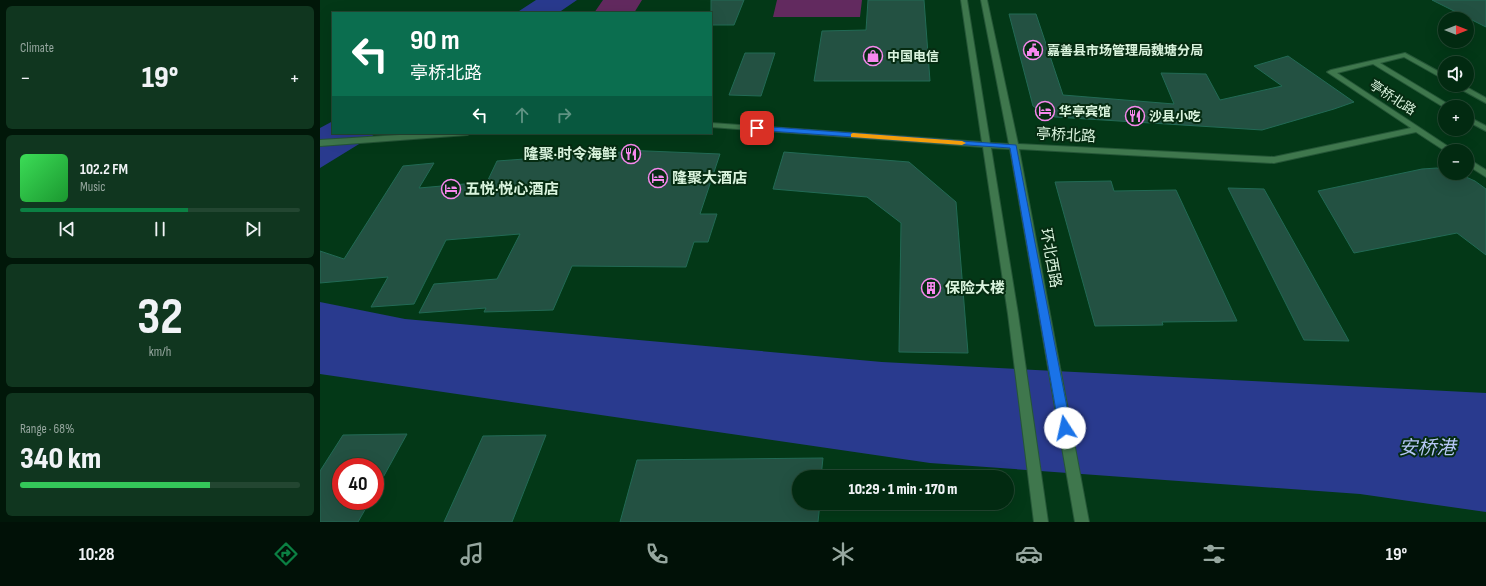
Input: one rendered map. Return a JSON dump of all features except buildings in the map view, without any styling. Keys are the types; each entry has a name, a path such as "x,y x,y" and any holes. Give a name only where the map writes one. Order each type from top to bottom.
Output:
{"street":[{"path":"964,0 1013,314 1041,522"},
{"name":"环北西路","path":"984,0 1014,146 1082,522"},
{"name":"亭桥北路","path":"1438,74 1405,55 1331,72 1440,144"},
{"name":"亭桥北路","path":"1374,62 1438,100"},
{"path":"1469,92 1486,102"},
{"path":"1474,122 1486,129"},
{"name":"亭桥北路","path":"712,125 986,145 1274,160 1418,129"},
{"path":"320,143 452,134"},
{"path":"1474,166 1486,174"}],"shaded area":[{"path":"603,0 642,0 635,12 595,12"},
{"path":"777,0 862,0 860,17 773,17"}],"water":[{"path":"536,0 577,0 559,12 518,12"},
{"path":"332,122 332,134 375,134 320,168 320,128"},
{"name":"安桥港","path":"320,302 405,319 882,362 1486,393 1486,512 1360,494 930,463 320,374"}],"slow traffic":[{"path":"853,135 962,143"}],"place":[{"name":"嘉善县市场管理局魏塘分局","path":"1033,50"},
{"name":"中国电信","path":"873,56"},
{"name":"华亭宾馆","path":"1045,111"},
{"name":"沙县小吃","path":"1135,116"},
{"name":"隆聚·时令海鲜","path":"631,154"},
{"name":"隆聚大酒店","path":"658,178"},
{"name":"五悦·悦心酒店","path":"451,189"},
{"name":"保险大楼","path":"931,288"}],"route":[{"path":"757,128 1014,146 1065,428"}]}
